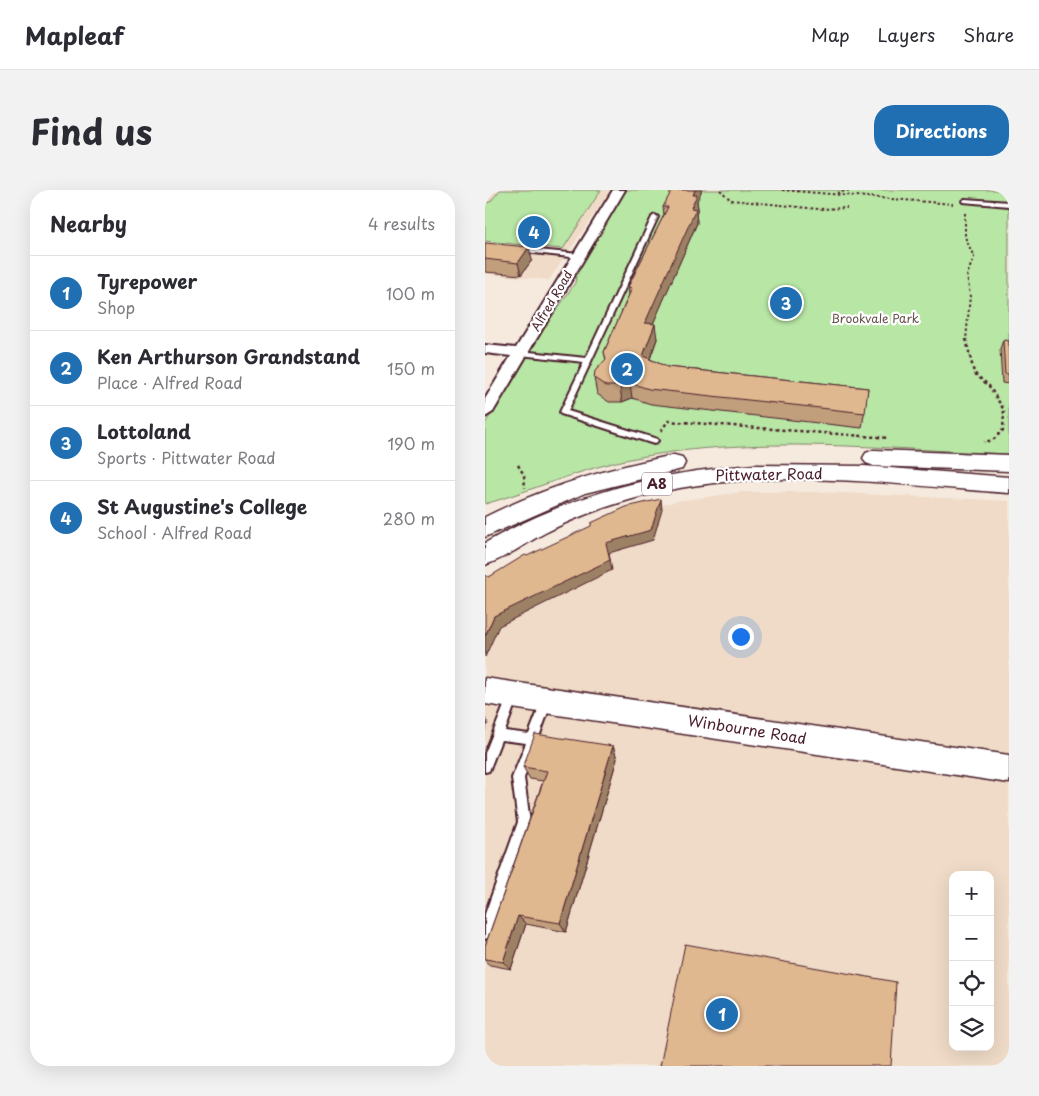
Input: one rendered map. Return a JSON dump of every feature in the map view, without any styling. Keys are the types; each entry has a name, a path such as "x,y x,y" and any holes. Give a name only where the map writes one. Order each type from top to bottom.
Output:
{"main road":[{"name":"Pittwater Road","path":"485,528 536,502 606,476 675,463 717,458 776,455 1009,463"},
{"name":"Pittwater Road","path":"485,554 526,530 596,502 656,484 717,475 753,472 833,474 1009,485"},
{"name":"Winbourne Road","path":"499,693 1009,769"}],"street":[{"name":"Alfred Road","path":"485,412 619,190"},
{"path":"485,350 520,353"}],"lane":[{"path":"965,203 1009,204"},
{"path":"654,441 565,412 655,217"},
{"path":"512,250 579,256"},
{"path":"520,353 588,360"},
{"path":"485,767 498,735 499,693"},
{"path":"485,932 489,907 524,822 518,778 548,700"},
{"path":"498,735 533,739"}],"path":[{"path":"719,190 731,200 819,209 847,208"},
{"path":"782,190 956,204"},
{"path":"834,194 850,190"},
{"path":"965,203 965,237 974,257 967,275 970,296 966,325 966,344 974,373 989,386 1004,410 1003,430 993,440 977,444"},
{"path":"654,441 667,421 897,438"},
{"path":"518,465 524,475 525,489 536,502"}],"shaded area":[{"path":"485,190 611,190 549,280 485,274"},
{"path":"742,492 820,492 1009,501 1009,1066 485,1066 485,578 513,562 577,533 638,511 677,501"}],"green space":[{"path":"500,190 601,190 563,249 485,241 485,203 490,202"},
{"name":"Brookvale Park","path":"619,190 1009,190 1009,454 819,445 771,445 677,451 611,463 485,504 485,424 529,351 575,283 579,256"}],"building":[{"path":"672,190 695,190 693,195 697,195 691,208 696,209 645,323 655,324 643,356 667,367 868,388 865,413 649,389 630,383 620,386 606,386 594,378 595,371 606,359 604,352 632,288 628,287 668,207 663,207"},
{"path":"485,243 529,247 518,263 485,259"},
{"path":"1003,340 1009,341 1009,374 1005,374"},
{"path":"661,499 651,530 606,543 610,560 494,616 485,636 485,575 489,577 525,555 527,556 591,526 591,523 626,507"},
{"path":"535,734 613,746 560,923 518,916 503,962 485,959 485,946 547,771 523,767"},
{"path":"685,944 896,982 891,1066 660,1066"}],"place":[{"name":"St Augustine's College","path":"534,232"},
{"name":"Lottoland","path":"786,303"},
{"name":"Ken Arthurson Grandstand","path":"627,369"},
{"name":"Tyrepower","path":"722,1014"}]}
